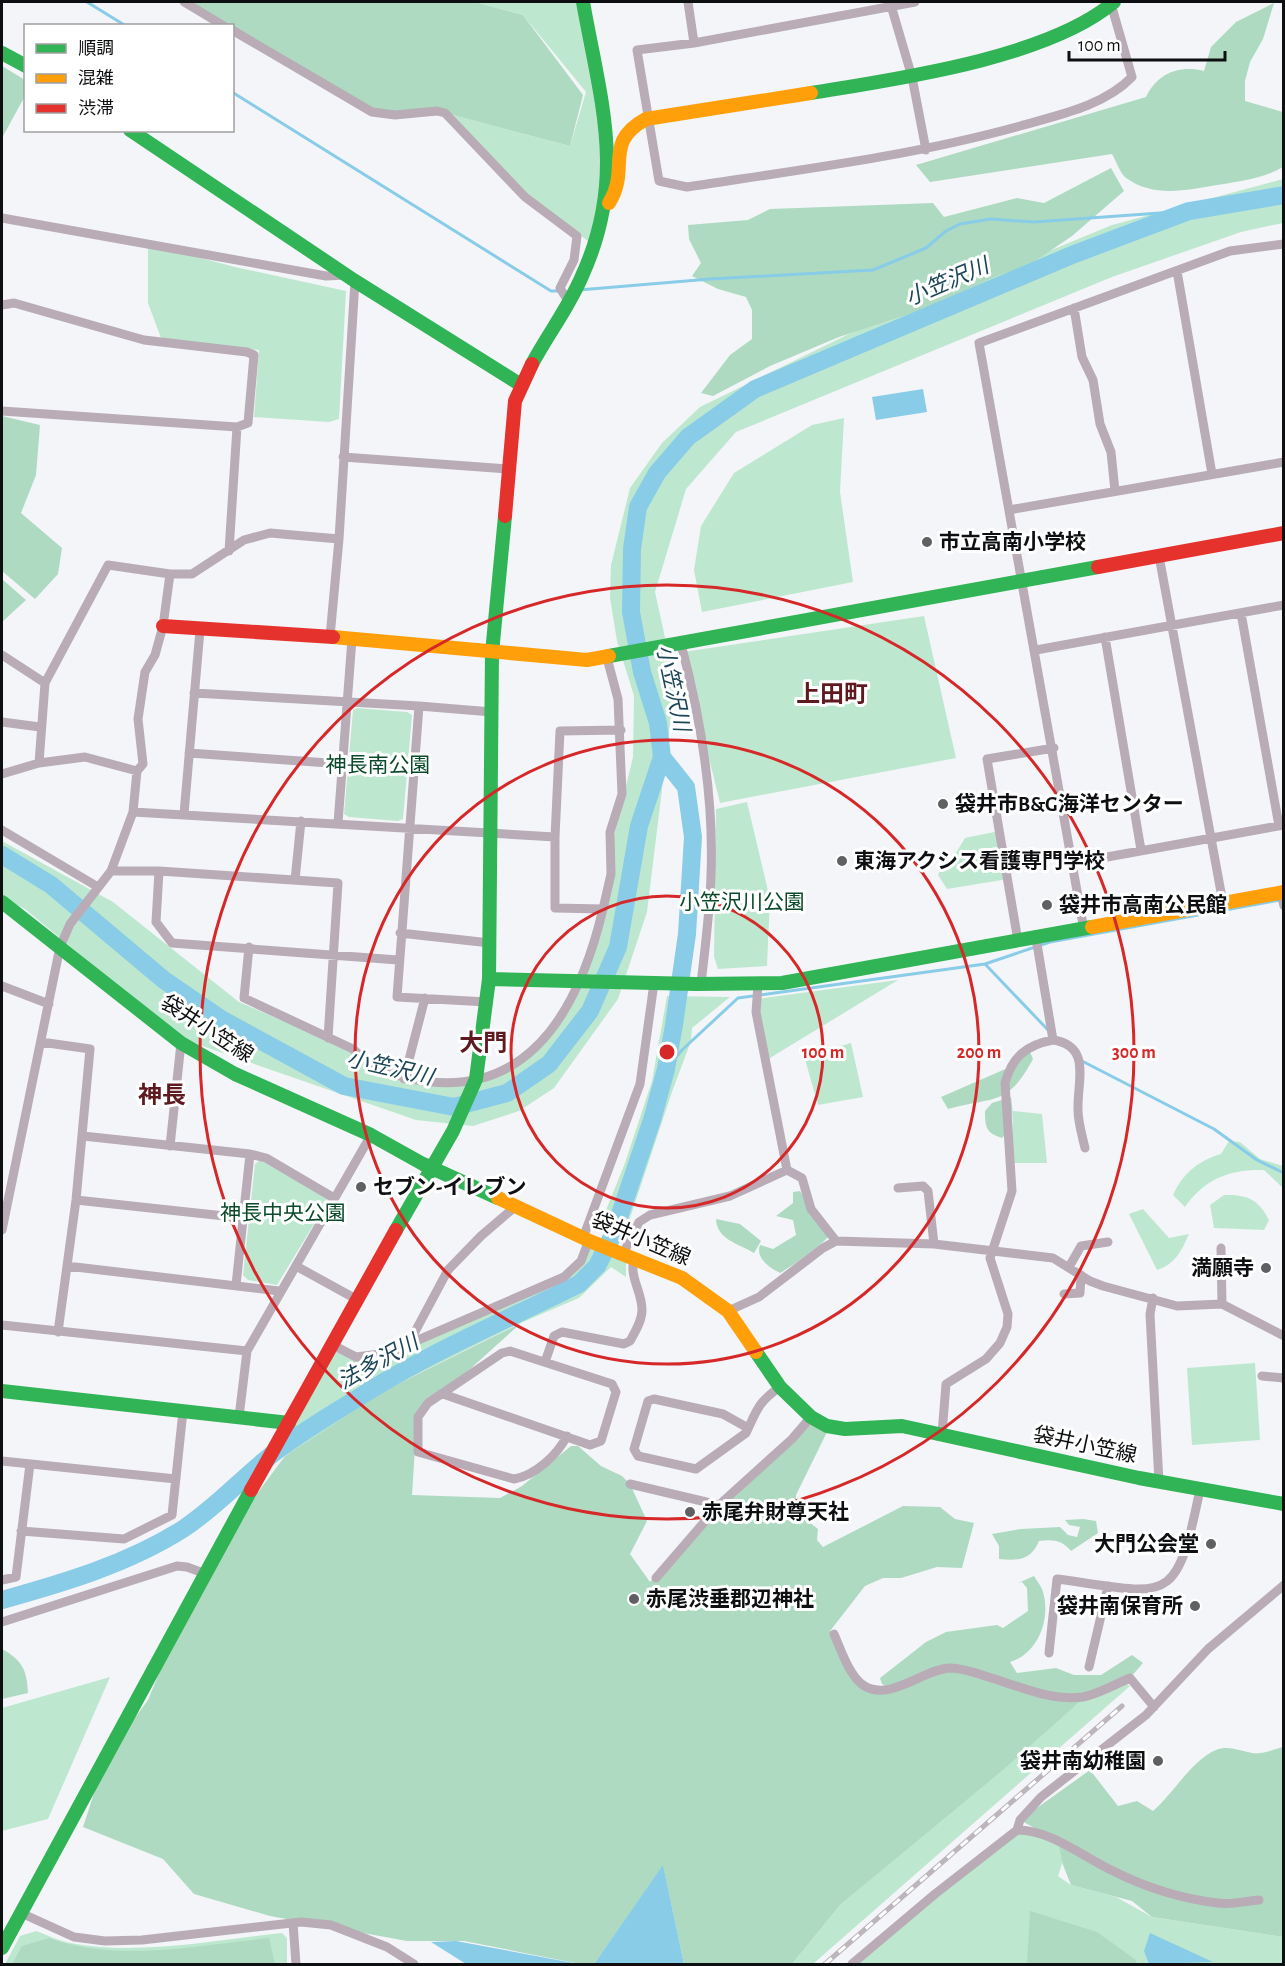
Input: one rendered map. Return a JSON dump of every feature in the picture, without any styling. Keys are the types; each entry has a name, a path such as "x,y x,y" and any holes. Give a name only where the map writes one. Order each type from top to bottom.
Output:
{"street":[{"path":"184,2 221,24"},
{"path":"2,1948 331,1344 453,1131 475,1081 489,979 492,653 515,401 538,350 568,301 595,246 606,207 611,175 609,133 583,2"},
{"path":"688,2 694,43"},
{"path":"606,207 618,192 623,138 632,128 650,117 912,77 1055,37 1083,24 1112,3 1132,77 1120,89 1082,107 1046,119 926,150 687,187 659,181 650,117 637,50 694,43 915,2"},
{"path":"891,5 912,77 926,150"},
{"path":"234,31 372,112 395,115 437,111 445,113 525,197 577,236 574,260 560,288 568,301"},
{"path":"2,53 24,65"},
{"path":"133,132 350,278 521,385"},
{"path":"2,218 326,276 350,278"},
{"path":"1084,930 1054,748 979,343 1230,251 1284,244"},
{"path":"1178,271 1212,474"},
{"path":"330,637 339,538 350,278"},
{"path":"2,305 14,303 144,340 248,352 254,355 249,417 245,426 2,411"},
{"path":"1074,308 1082,357 1093,380 1100,424 1111,452 1115,492"},
{"path":"229,550 237,427"},
{"path":"343,458 508,469"},
{"path":"1009,510 1283,463"},
{"path":"39,763 45,683 108,565 170,574 192,574 244,540 270,533 339,538"},
{"path":"163,626 330,637 587,660 1284,533"},
{"path":"1159,556 1170,626 1223,903"},
{"path":"2,1230 60,948 70,924 111,871 133,812 137,771 143,764 138,718 145,672 155,655 163,626 170,574"},
{"path":"1036,650 1284,606"},
{"path":"1074,862 1281,825 1241,613"},
{"path":"184,814 200,630"},
{"path":"1106,637 1141,850"},
{"path":"338,823 352,639"},
{"path":"678,644 703,740 711,825 711,874 699,984"},
{"path":"2,655 45,683"},
{"path":"249,947 244,998 328,1038 404,1079 440,1083 475,1081 504,1071 524,1057 565,1012 584,981 611,874 610,832 622,794 621,730 613,657"},
{"path":"194,693 492,712"},
{"path":"419,706 408,827 397,997 487,1002"},
{"path":"2,722 40,727"},
{"path":"603,909 555,908 555,837 560,731 621,730"},
{"path":"1018,941 987,759 1054,748"},
{"path":"189,753 343,764"},
{"path":"2,774 39,763 85,757 137,771"},
{"path":"133,812 555,837"},
{"path":"295,880 301,821"},
{"path":"2,830 97,889"},
{"path":"111,871 159,871 338,883 328,1038"},
{"path":"159,871 156,922 172,943 398,960"},
{"path":"489,979 758,985 782,983 1223,903 1283,897"},
{"name":"袋井小笠線","path":"2,902 181,1042 235,1074 371,1135 588,1240 682,1278 728,1311 780,1387 810,1417 827,1425 845,1429 902,1426 1159,1482 1284,1504"},
{"path":"400,933 490,943"},
{"path":"1036,938 1053,1040"},
{"path":"331,1344 356,1357 385,1354 564,1277 582,1261 640,1084 659,983"},
{"path":"758,985 756,1012 788,1170 802,1178 811,1209 836,1241"},
{"path":"2,986 49,1005"},
{"path":"404,1079 425,998"},
{"path":"942,1434 946,1384 986,1359 1000,1343 1007,1327 1008,1314 990,1258 990,1251 1012,1191 1005,1083 1009,1069 1022,1051 1030,1046 1053,1040 1065,1042 1077,1053 1080,1064 1078,1111 1085,1148"},
{"path":"41,1042 90,1049 83,1136 58,1332"},
{"path":"170,1146 181,1042"},
{"path":"239,1417 247,1351 279,1291 296,1266 371,1135"},
{"path":"83,1136 250,1154 266,1158 334,1198"},
{"path":"236,1285 250,1154"},
{"path":"545,1362 554,1336 562,1332 624,1344 630,1341 640,1321 642,1310 640,1294 625,1254 639,1222 650,1215 730,1196 788,1170"},
{"path":"898,1188 922,1186 928,1191 934,1244"},
{"path":"75,1200 243,1218"},
{"path":"409,1343 448,1270 516,1206"},
{"path":"728,1311 759,1297 823,1248 836,1241 934,1244 1053,1258 1103,1286 1177,1306 1222,1304 1284,1336"},
{"path":"1070,1267 1081,1246 1108,1242"},
{"path":"1221,1248 1222,1304"},
{"path":"68,1266 279,1291"},
{"path":"296,1266 356,1299"},
{"path":"1064,1294 1080,1293 1081,1275"},
{"path":"1153,1298 1150,1314 1159,1482"},
{"path":"2,1325 247,1351"},
{"path":"444,1394 567,1436 590,1445 601,1441 616,1392 612,1384 510,1351 502,1353 428,1403 418,1417 418,1452 514,1479 526,1477 559,1451 567,1436"},
{"path":"1262,1376 1284,1378"},
{"path":"748,1428 723,1414 654,1398 648,1401 634,1449 638,1456 696,1469 746,1433 762,1399 780,1387"},
{"path":"2,1391 288,1423"},
{"path":"21,1531 124,1539 172,1515 183,1411"},
{"path":"656,1578 719,1505 792,1439 810,1417"},
{"path":"2,1461 176,1479"},
{"path":"2,1580 16,1577 30,1464"},
{"path":"630,1484 719,1505"},
{"path":"1049,1653 1057,1579 1143,1591 1169,1582 1178,1571 1188,1548 1200,1489"},
{"path":"2,1622 177,1566 206,1574"},
{"path":"852,1965 935,1894 1017,1830 1020,1820 1041,1797 1154,1707 1208,1649 1284,1585"},
{"path":"1089,1667 1108,1586"},
{"path":"834,1634 850,1668 863,1685 874,1689 891,1689 933,1671 951,1668 970,1671 1053,1697 1085,1696 1130,1678 1154,1707"},
{"path":"1017,1830 1026,1830 1058,1841 1113,1872 1189,1898 1221,1904 1259,1900"},
{"path":"21,1913 74,1937 105,1941 142,1940 293,1923 330,1925 360,1934 387,1947 414,1965"},
{"path":"293,1923 296,1965"}],"green space":[{"path":"184,2 475,2 523,15 583,95 570,146 445,113 372,112 234,31 234,24 222,24"},
{"path":"475,2 582,2 608,126 595,246 519,191 445,113 570,146 586,92 523,15"},
{"path":"1274,3 1263,39 1250,62 1245,81 1245,101 1283,112 1283,167 1275,171 1242,181 1170,191 1148,188 1126,178 1112,154 930,182 916,165 1146,97 1157,82 1178,70 1204,71 1211,47 1236,22"},
{"path":"2,66 24,79 24,98 2,138"},
{"path":"1111,168 1124,191 1072,236 1028,266 999,275 927,308 839,337 770,366 713,396 701,393 730,355 752,339 752,310 746,297 718,289 692,276 701,263 689,239 688,225 748,220 770,209 933,203 944,217 1017,198 1044,203"},
{"path":"1283,179 1283,223 1241,232 1112,277 736,432 686,489 655,592 675,683 647,912 618,999 554,1088 519,1111 473,1126 416,1120 182,1039 25,909 2,898 2,841 113,902 239,1002 355,1052 415,1084 488,1079 516,1063 556,1023 593,946 610,876 615,832 633,757 634,696 617,641 610,598 611,565 630,488 662,443 700,407 851,333 1112,225"},
{"path":"148,244 235,267 346,291 339,419 329,422 254,417 259,350 161,338 148,303"},
{"path":"2,416 40,425 36,475 21,513 62,548 58,574 35,599 2,571"},
{"path":"844,418 840,492 853,582 702,612 694,570 701,526 734,473 812,425"},
{"path":"2,579 26,600 2,622"},
{"path":"924,616 956,758 720,803 683,652"},
{"name":"神長南公園","path":"357,708 407,712 412,715 403,819 398,821 349,817 344,814 353,710"},
{"name":"小笠沢川公園","path":"747,802 770,899 767,966 718,969 714,957 716,809"},
{"path":"999,831 1008,879 947,889 938,875 942,864 951,861 965,838"},
{"path":"898,980 765,1061 757,999"},
{"path":"667,996 730,997 692,1028 691,1041 623,1239 598,1230 625,1163 652,1081"},
{"path":"851,1043 863,1097 818,1105 804,1056"},
{"path":"1028,1047 1033,1059 1016,1085 1007,1092 989,1100 948,1109 941,1097 1010,1067"},
{"path":"1011,1097 1011,1124 1002,1138 988,1129 985,1111 992,1103"},
{"path":"1013,1111 1042,1114 1047,1163 1011,1163"},
{"path":"1229,1141 1240,1142 1260,1159 1283,1166 1283,1188 1264,1170 1241,1171 1210,1182 1185,1207 1173,1195 1181,1180 1198,1164 1221,1154"},
{"name":"神長中央公園","path":"260,1160 326,1197 328,1201 277,1285 248,1280 243,1275 255,1164"},
{"path":"800,1191 830,1234 815,1249 780,1273 761,1258 760,1245 773,1249 796,1235 793,1220 776,1216 793,1203 793,1192"},
{"path":"1224,1195 1245,1197 1261,1207 1269,1220 1264,1230 1214,1228 1210,1205"},
{"path":"1143,1209 1169,1238 1189,1234 1177,1256 1157,1270 1129,1214"},
{"path":"716,1219 740,1224 761,1241 754,1253 724,1236 717,1226"},
{"path":"589,1240 626,1262 626,1277 611,1267 579,1298 516,1325 386,1390 289,1454 283,1441 331,1344 356,1357 385,1354 564,1277 581,1261"},
{"path":"521,1323 417,1417 412,1495 500,1498 522,1486 571,1446 578,1446 601,1466 622,1476 630,1484 647,1521 630,1554 650,1582 719,1505 815,1419 827,1432 796,1495 796,1512 818,1529 817,1540 823,1547 903,1506 940,1507 955,1519 974,1523 962,1568 937,1567 901,1578 883,1578 865,1586 830,1631 863,1685 888,1687 882,1684 880,1678 926,1642 946,1632 997,1625 1003,1628 1028,1611 1027,1588 1022,1582 1018,1583 1034,1576 1043,1592 1045,1613 1040,1634 1035,1643 1020,1658 1010,1662 1017,1673 1056,1668 1074,1675 1101,1675 1132,1655 1143,1663 1130,1678 1085,1697 1004,1769 841,1904 792,1964 684,1964 663,1866 594,1964 580,1964 464,1941 407,1941 270,1916 194,1894 163,1859 83,1827 106,1757 148,1700 185,1611 230,1530 285,1456 386,1390"},
{"path":"1255,1363 1260,1440 1192,1445 1187,1368"},
{"path":"1065,1520 1096,1521 1098,1533 1071,1551 1061,1542 1044,1540 1039,1541 1028,1556 1013,1560 999,1559 999,1546 992,1534 1021,1529 1060,1527 1068,1535 1077,1537 1080,1527 1069,1525"},
{"path":"2,1649 22,1666 28,1693 2,1699"},
{"path":"110,1677 48,1819 2,1831 2,1708"},
{"path":"1122,1681 1130,1686 813,1964 792,1964 841,1904 1085,1697"},
{"path":"1283,1747 1283,1937 1152,1917 1132,1901 1071,1885 1063,1865 1058,1841 1020,1820 1090,1770 1118,1806 1137,1801 1153,1811 1191,1769 1216,1750 1230,1748 1264,1753"},
{"path":"1017,1830 1068,1846 1058,1876 1071,1885 1116,1897 1152,1917 1283,1937 1283,1964 852,1964"},
{"path":"1030,1911 1097,1932 1136,1960 1137,1964 1027,1964"},
{"path":"36,1931 70,1943 122,1948 176,1945 282,1933 287,1938 287,1964 5,1964 20,1936"},
{"path":"49,1938 102,1950 130,1951 186,1948 269,1938 275,1964 12,1964 22,1946"}],"water":[{"path":"923,389 927,412 876,420 872,397"},
{"path":"663,1865 684,1964 594,1964"},
{"path":"1150,1933 1213,1962 1149,1964 1144,1951"},
{"path":"456,1941 579,1964 466,1964 431,1942"}],"waterway":[{"path":"87,2 123,24"},
{"path":"234,93 551,291 561,291"},
{"name":"小笠沢川","path":"2,855 51,885 164,980 221,1019 344,1086 454,1107 507,1093 549,1064 590,1011 618,947 639,826 662,757 658,723 642,672 631,612 632,549 638,507 657,473 688,437 755,389 1072,255 1189,211 1284,195"},
{"path":"579,290 710,279 873,270 926,248 946,231 960,224 991,219 1034,222 1188,211"},
{"name":"法多沢川","path":"2,1600 95,1571 162,1541 195,1521 270,1456 318,1422 420,1362 579,1284 597,1266 613,1235 652,1120 666,1069 687,934 693,837 686,787 662,757"},
{"path":"666,1069 682,1050 738,998 985,964 1050,942 1280,900"},
{"path":"985,964 1048,1030"},
{"path":"1082,1061 1214,1129 1257,1160 1284,1173"}],"railway":[{"path":"825,1964 1122,1706"}],"traffic: fast":[{"path":"532,364 582,276 596,240 604,206 607,172 606,140 597,74 583,2"},
{"path":"811,93 927,73 1012,52 1051,38 1086,21 1114,2"},
{"path":"2,53 24,65"},
{"path":"133,132 355,281 521,385"},
{"path":"396,1230 453,1131 476,1079 489,979 492,653 505,516"},
{"path":"609,656 1098,567"},
{"path":"2,902 181,1043 235,1074 371,1135 423,1164 498,1198"},
{"path":"489,979 696,984 782,983 1092,927"},
{"path":"756,1352 780,1387 811,1417 827,1426 845,1429 902,1426 1139,1478 1284,1504"},
{"path":"2,1391 289,1423"},
{"path":"2,1948 251,1490"}],"traffic: slow":[{"path":"609,203 618,178 619,157 625,137 646,119 811,93"},
{"path":"333,637 587,660 609,656"},
{"path":"1092,927 1284,892"},
{"path":"498,1198 592,1242 682,1278 728,1311 756,1352"}],"traffic: jam":[{"path":"505,516 515,401 532,364"},
{"path":"1098,567 1284,533"},
{"path":"163,626 333,637"},
{"path":"251,1490 396,1230"}],"place":[{"name":"市立高南小学校","path":"927,542"},
{"name":"袋井市B&G海洋センター","path":"943,804"},
{"name":"東海アクシス看護専門学校","path":"842,861"},
{"name":"袋井市高南公民館","path":"1047,905"},
{"name":"セブン-イレブン","path":"361,1187"},
{"name":"満願寺","path":"1266,1268"},
{"name":"赤尾弁財尊天社","path":"690,1512"},
{"name":"大門公会堂","path":"1211,1544"},
{"name":"赤尾渋垂郡辺神社","path":"634,1599"},
{"name":"袋井南保育所","path":"1195,1606"},
{"name":"袋井南幼稚園","path":"1158,1761"}],"district":[{"name":"上田町","path":"832,695"},
{"name":"大門","path":"483,1044"},
{"name":"神長","path":"162,1096"}]}
